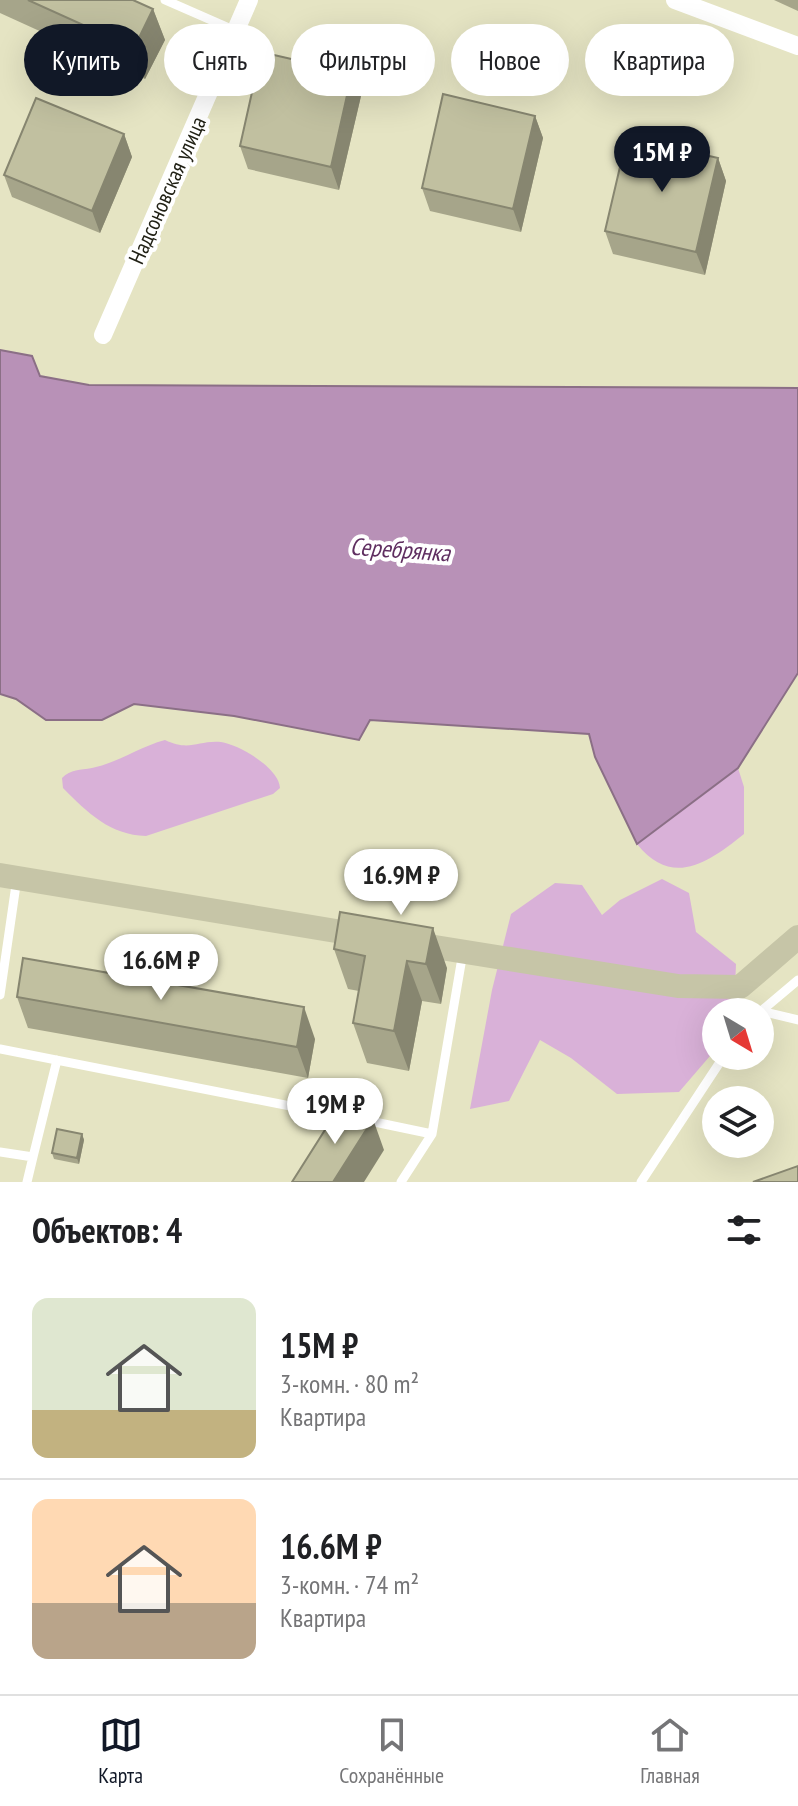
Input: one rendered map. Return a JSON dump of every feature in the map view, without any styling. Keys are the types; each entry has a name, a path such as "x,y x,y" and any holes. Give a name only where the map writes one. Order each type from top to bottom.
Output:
{"street":[{"name":"Надсоновская улица","path":"239,24 249,0"},
{"path":"675,0 798,46"},
{"name":"Надсоновская улица","path":"103,335 208,96"},
{"path":"8,876 678,986 740,987 798,937"}],"lane":[{"path":"165,0 220,24"},
{"path":"0,995 8,876"},
{"path":"401,1182 432,1134 463,952"},
{"path":"774,1000 798,980"},
{"path":"774,1015 798,1020"},
{"path":"0,1049 432,1134"},
{"path":"27,1182 57,1060"},
{"path":"641,1182 715,1070"},
{"path":"0,1152 33,1157"}],"shaded area":[{"path":"165,740 181,745 221,742 238,748 266,765 278,780 280,788 273,794 146,836 121,832 100,821 63,788 62,778 69,773 101,766"},
{"path":"738,768 744,787 744,834 731,845 704,862 677,868 663,865 637,844"},
{"path":"662,879 689,893 696,932 736,964 735,998 702,998 702,1065 679,1092 617,1094 571,1058 540,1040 509,1101 470,1109 492,990 511,914 555,883 582,885 602,915 620,900"}],"water":[{"name":"Серебрянка","path":"0,350 32,356 40,376 89,385 798,388 798,673 738,768 637,844 595,757 589,734 370,720 359,740 234,716 134,704 102,720 46,720 16,699 0,694"}],"building":[{"path":"28,0 133,0 153,9 146,24 81,24"},
{"path":"275,55 291,59 291,96 347,96 331,167 240,146 251,96 275,96"},
{"path":"443,94 535,116 513,209 422,188"},
{"path":"36,98 124,134 92,211 4,175"},
{"path":"627,137 718,158 696,252 605,231"},
{"path":"340,912 433,928 426,964 407,961 394,1031 353,1023 365,956 334,949"},
{"path":"23,958 304,1007 297,1047 17,997"},
{"path":"344,1100 373,1119 333,1182 292,1182"},
{"path":"57,1129 82,1134 77,1158 52,1153"},
{"path":"798,1166 798,1182 753,1182"}]}
